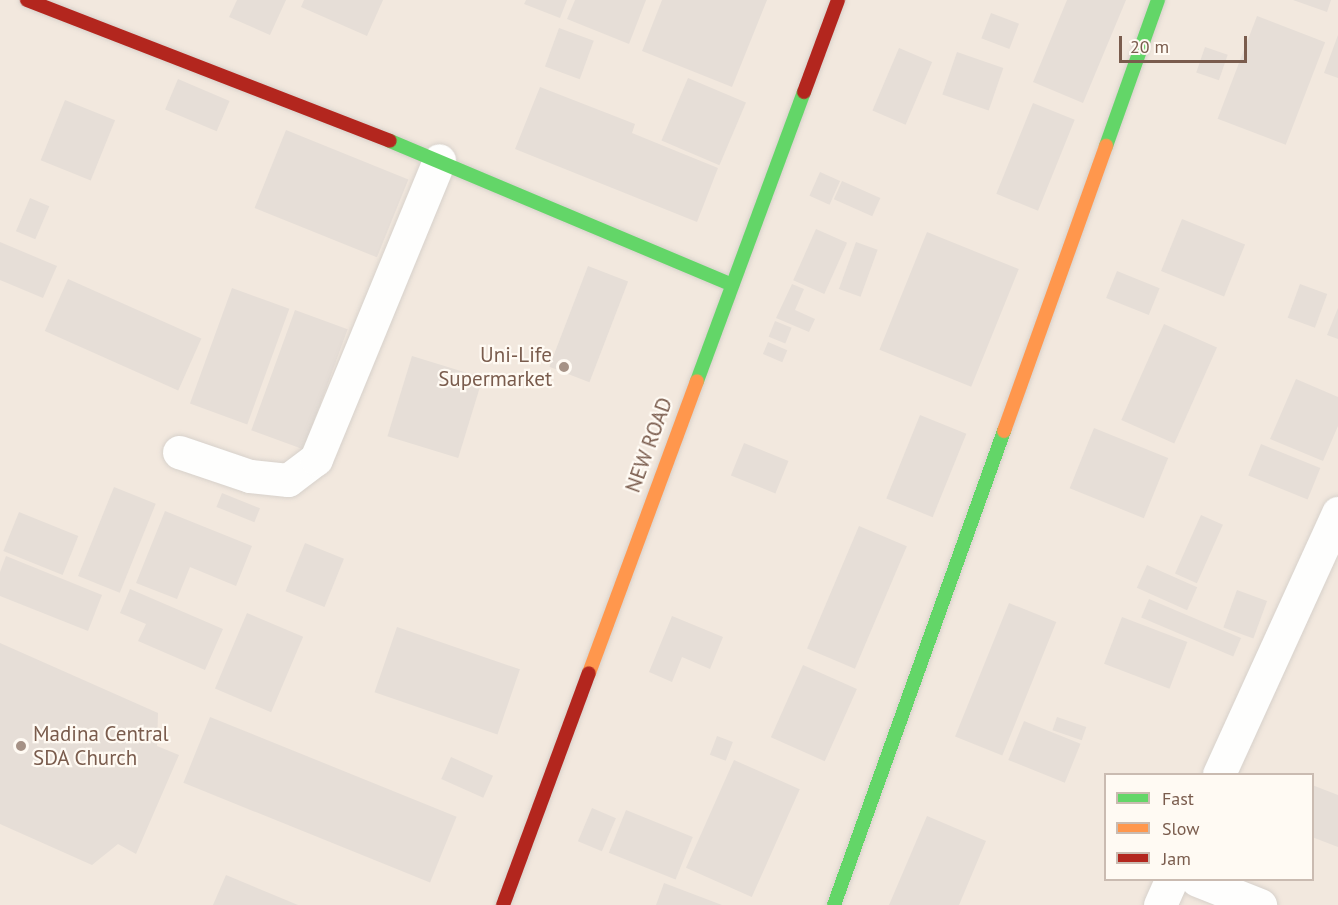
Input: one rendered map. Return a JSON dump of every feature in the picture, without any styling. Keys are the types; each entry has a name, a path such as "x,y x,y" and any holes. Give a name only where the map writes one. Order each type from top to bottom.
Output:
{"street":[{"path":"27,0 439,160 731,284"},
{"name":"NEW ROAD","path":"503,905 838,0"},
{"path":"834,905 1158,0"},
{"path":"179,452 250,476 288,480 316,459 439,160"},
{"path":"1219,773 1338,513"},
{"path":"1160,905 1170,881"},
{"path":"1202,881 1260,905"}],"shaded area":[{"path":"0,0 1338,0 1338,905 0,905"}],"building":[{"path":"237,0 286,0 270,35 229,17"},
{"path":"304,0 383,0 367,36 301,7"},
{"path":"526,0 567,0 560,18 524,4"},
{"path":"575,0 646,0 629,44 567,19"},
{"path":"662,0 767,0 732,87 642,51"},
{"path":"1067,0 1126,0 1083,103 1033,82"},
{"path":"1293,0 1331,0 1327,12"},
{"path":"991,13 1019,24 1009,49 981,38"},
{"path":"1257,16 1325,42 1286,145 1218,119"},
{"path":"559,28 594,41 580,79 545,67"},
{"path":"1338,35 1338,78 1324,73"},
{"path":"1205,47 1228,55 1219,80 1196,73"},
{"path":"899,48 932,62 906,125 872,111"},
{"path":"957,52 1003,68 989,111 942,95"},
{"path":"688,78 746,103 719,165 661,141"},
{"path":"178,79 230,101 217,131 165,109"},
{"path":"540,87 635,124 632,133 718,168 697,222 515,149"},
{"path":"65,100 115,120 91,180 41,160"},
{"path":"1033,103 1075,120 1038,211 996,194"},
{"path":"286,130 408,179 377,257 255,208"},
{"path":"820,172 840,181 830,205 809,196"},
{"path":"842,181 880,198 872,216 834,199"},
{"path":"30,198 49,206 35,239 16,231"},
{"path":"1182,219 1245,244 1224,296 1161,271"},
{"path":"816,229 847,243 824,294 793,280"},
{"path":"927,232 1019,269 971,387 879,350"},
{"path":"0,242 57,266 43,298 0,280"},
{"path":"856,242 878,250 861,297 839,289"},
{"path":"588,266 628,281 589,382 549,367"},
{"path":"1117,271 1160,288 1149,315 1106,298"},
{"path":"68,279 201,338 178,390 45,331"},
{"path":"792,284 804,289 795,310 815,319 809,332 776,318"},
{"path":"1300,284 1327,294 1315,328 1288,318"},
{"path":"232,288 289,309 247,424 190,404"},
{"path":"1338,308 1338,339 1327,335"},
{"path":"295,310 348,329 304,449 251,430"},
{"path":"775,321 792,328 785,344 769,337"},
{"path":"1164,324 1217,348 1174,444 1121,420"},
{"path":"768,342 787,350 782,362 763,354"},
{"path":"412,356 483,378 458,458 387,436"},
{"path":"1296,379 1338,397 1338,426 1323,461 1270,439"},
{"path":"920,415 966,434 933,517 886,498"},
{"path":"1094,428 1168,458 1144,518 1070,488"},
{"path":"744,443 789,461 775,493 731,475"},
{"path":"1261,444 1320,468 1308,499 1248,476"},
{"path":"114,487 156,504 120,593 78,576"},
{"path":"222,493 260,508 254,522 216,507"},
{"path":"165,511 252,546 236,586 190,567 177,599 136,583"},
{"path":"19,512 78,536 63,575 3,551"},
{"path":"1201,515 1223,525 1197,583 1175,573"},
{"path":"859,526 907,546 855,669 807,648"},
{"path":"305,543 344,559 324,607 286,591"},
{"path":"6,556 102,595 88,631 0,596 0,572"},
{"path":"1147,565 1197,587 1187,610 1137,588"},
{"path":"130,589 223,629 205,670 138,641 146,624 120,613"},
{"path":"1237,590 1267,601 1253,639 1223,628"},
{"path":"1149,599 1241,638 1233,656 1141,617"},
{"path":"1009,603 1056,622 1002,756 955,737"},
{"path":"247,613 303,637 271,712 215,688"},
{"path":"672,616 723,637 710,669 682,657 672,682 649,672"},
{"path":"1122,617 1187,642 1169,689 1104,664"},
{"path":"397,627 520,669 497,735 375,692"},
{"path":"0,643 158,713 157,746 179,755 136,854 118,844 92,865 0,824"},
{"path":"803,665 857,689 825,761 771,737"},
{"path":"210,717 457,817 430,882 183,783"},
{"path":"1057,717 1086,727 1082,740 1052,730"},
{"path":"1024,721 1081,744 1065,783 1008,760"},
{"path":"717,736 733,742 726,761 710,755"},
{"path":"451,757 493,776 483,798 441,779"},
{"path":"734,760 800,789 752,897 686,868"},
{"path":"1314,786 1338,795 1338,847 1314,838"},
{"path":"592,808 616,818 602,851 578,841"},
{"path":"626,810 693,837 676,880 609,853"},
{"path":"927,816 986,841 959,905 889,905"},
{"path":"226,875 298,905 213,905"},
{"path":"664,883 722,905 656,905"}],"traffic: fast":[{"path":"1106,146 1158,0"},
{"path":"697,381 804,92"},
{"path":"390,141 731,284"},
{"path":"834,905 1004,431"}],"traffic: slow":[{"path":"1004,431 1106,146"},
{"path":"589,673 697,381"}],"traffic: jam":[{"path":"27,0 390,141"},
{"path":"804,92 838,0"},
{"path":"503,905 589,673"}],"place":[{"name":"Uni-Life Supermarket","path":"564,367"},
{"name":"Madina Central SDA Church","path":"21,746"}]}
